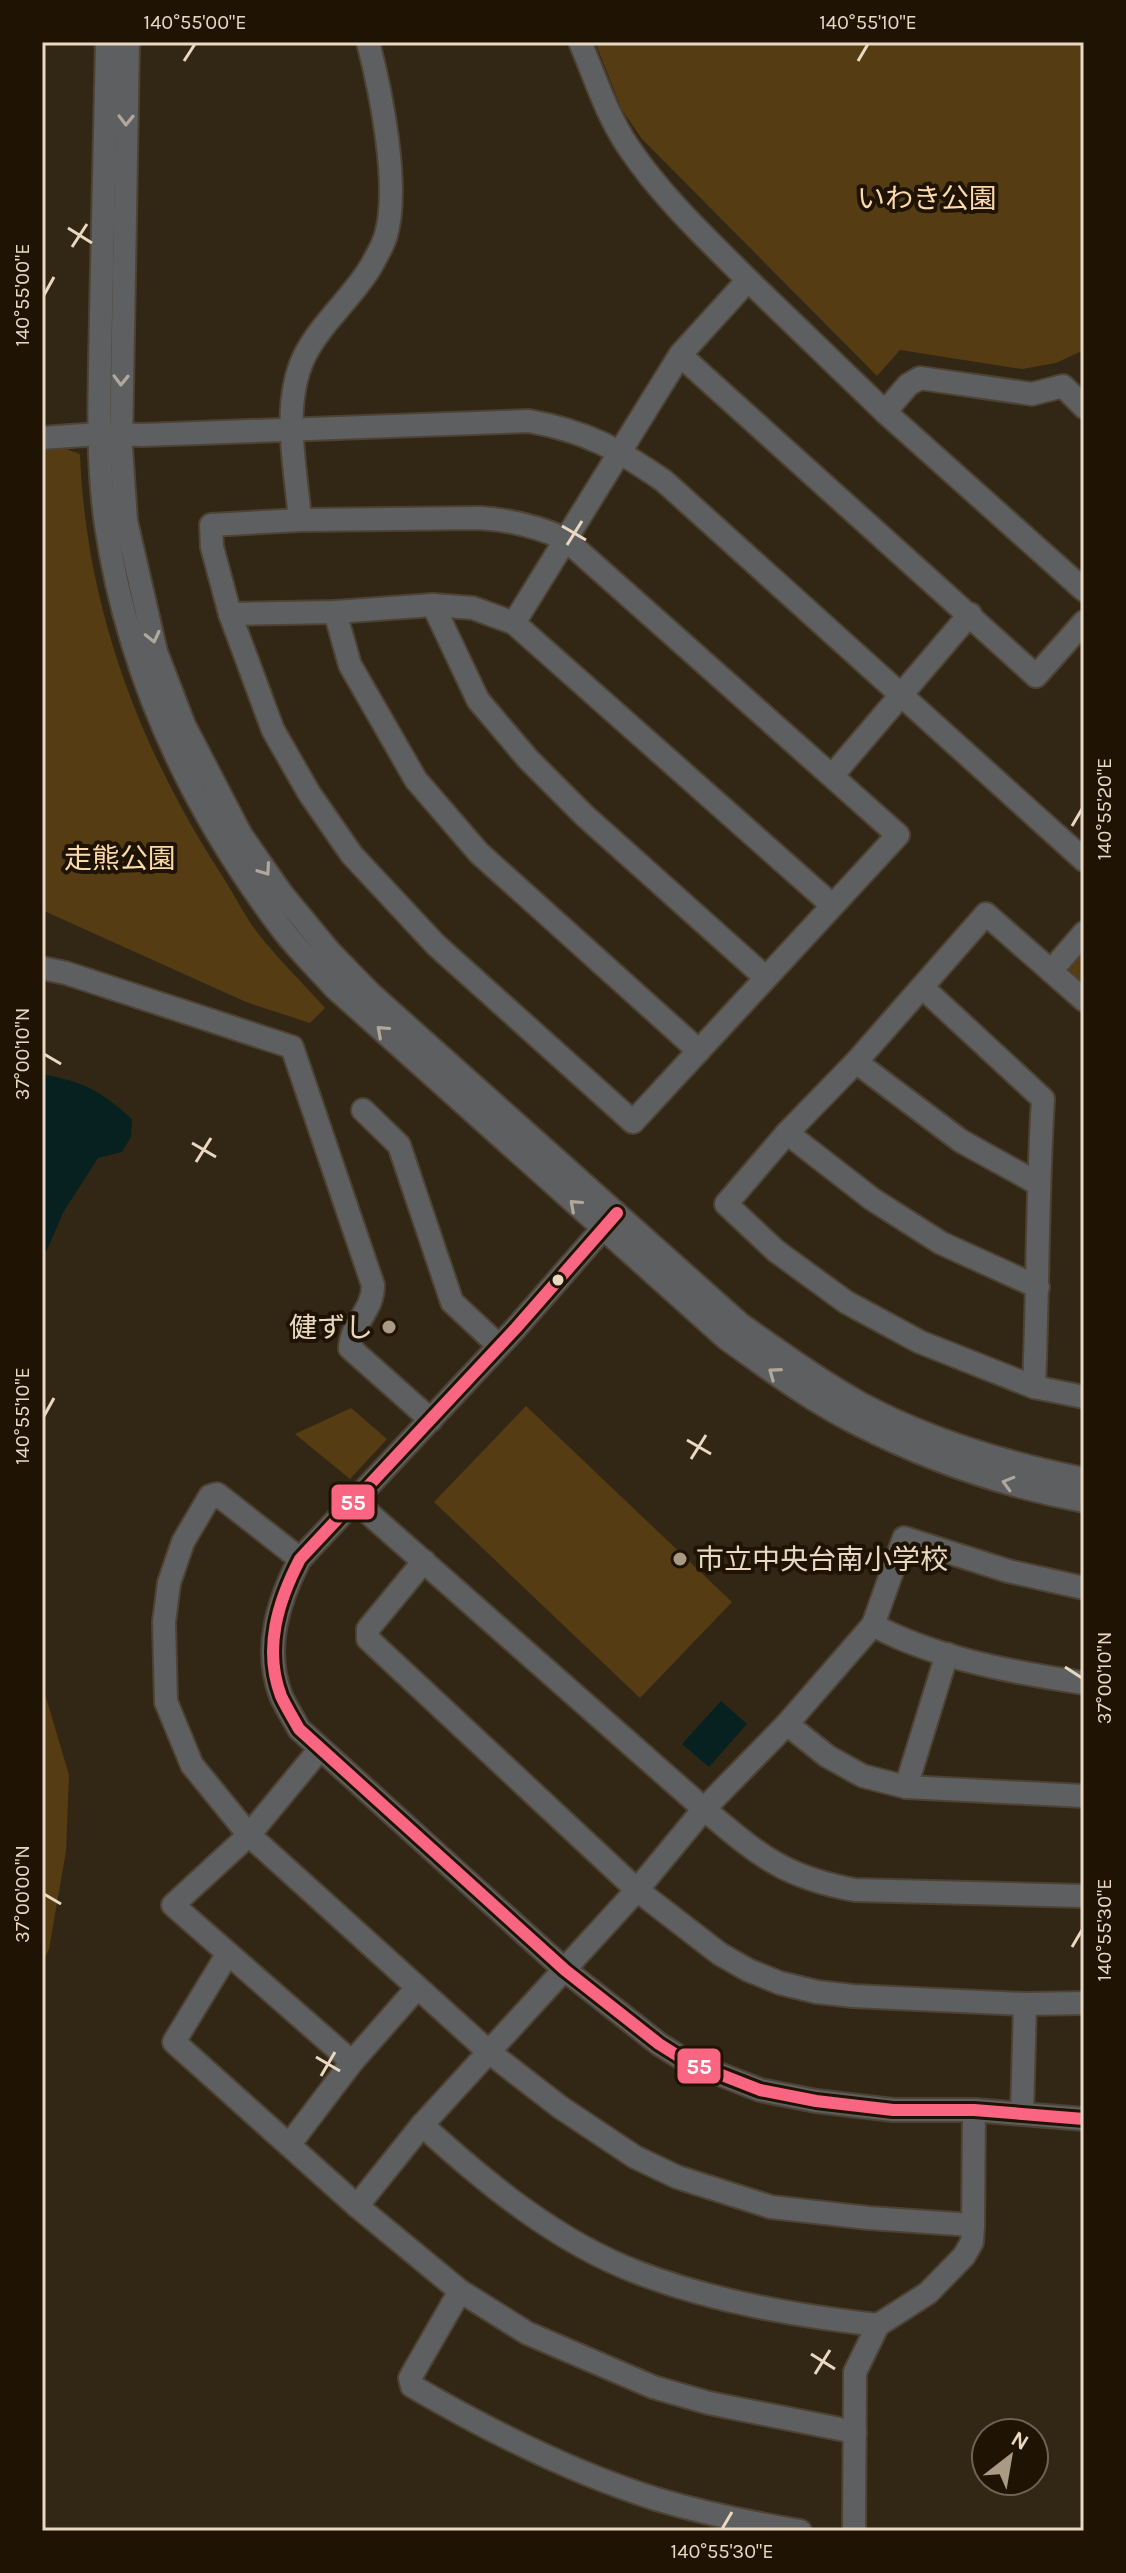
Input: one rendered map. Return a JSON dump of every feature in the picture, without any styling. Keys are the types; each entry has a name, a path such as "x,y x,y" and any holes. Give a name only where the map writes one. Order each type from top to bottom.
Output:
{"street":[{"path":"107,42 110,434"},
{"path":"128,42 106,524 122,606 138,660 185,779 229,855 280,927 335,988 609,1221 740,1324 801,1367 866,1406 933,1435 1025,1467 1084,1479"},
{"path":"300,520 292,429 293,401 304,357 370,269 386,235 391,185 368,42"},
{"path":"580,42 629,148 682,214 885,412 1084,590"},
{"path":"514,623 680,355 748,280"},
{"path":"680,355 1036,676 1084,622"},
{"path":"885,412 908,385 920,378 1032,394 1063,386 1084,407"},
{"path":"42,438 529,421 588,435 620,451 664,481 1084,860"},
{"path":"300,520 513,520 542,528 565,539 898,835 633,1122 436,945 352,855 309,793 273,730 230,614 212,547 211,525 300,520"},
{"path":"230,614 335,612 433,605 473,608 514,623 832,905"},
{"path":"433,605 478,700 528,759 585,816 765,977"},
{"path":"335,612 350,665 416,780 479,853 699,1051"},
{"path":"832,776 970,614"},
{"path":"1084,1000 986,914 726,1204 776,1251 846,1302 920,1342 1034,1387 1084,1397"},
{"path":"1051,971 1084,933"},
{"path":"42,968 66,973 292,1047 373,1285 373,1299 351,1334 350,1348 431,1420"},
{"path":"922,987 1043,1099 1037,1183 1038,1287 1034,1387"},
{"path":"856,1062 961,1141 1037,1183"},
{"path":"363,1110 399,1145 452,1302 499,1346"},
{"path":"787,1133 872,1199 941,1243 1038,1287"},
{"path":"609,1221 499,1346 300,1559 285,1588 275,1621 273,1660 281,1695 299,1729 320,1749 565,1970 659,2044 686,2061 760,2090 816,2101 893,2110 974,2110 1084,2119"},
{"path":"609,1221 727,1339 789,1384 857,1424 972,1472 1084,1501"},
{"path":"300,1559 217,1494 210,1496 183,1542 169,1583 164,1622 166,1702 192,1765 249,1835 489,2052 560,2107 635,2157 690,2182 771,2207 973,2225"},
{"path":"356,1502 704,1809 756,1853 782,1868 817,1883 855,1890 1084,1896"},
{"path":"357,2206 422,2125 637,1890 704,1809 787,1724 873,1625 904,1538 1008,1571 1084,1588"},
{"path":"424,1561 368,1629 368,1639 637,1890 720,1954 780,1983 817,1992 1025,2004 1084,2003"},
{"path":"873,1625 903,1641 947,1654 1039,1677 1084,1683"},
{"path":"906,1787 947,1654"},
{"path":"787,1724 827,1756 863,1776 906,1787 1084,1796"},
{"path":"320,1749 249,1835 173,1905 352,2062"},
{"path":"227,1955 174,2042 357,2206 460,2291 527,2333 653,2387 709,2403 855,2432"},
{"path":"289,2145 352,2062 417,1988"},
{"path":"1022,2114 1025,2004"},
{"path":"854,2531 855,2372 878,2325 928,2293 964,2256 972,2242 974,2110"},
{"path":"422,2125 484,2181 549,2226 638,2273 681,2287 803,2316 878,2325"},
{"path":"460,2291 410,2378 412,2386 481,2426 563,2464 656,2499 800,2531"}],"green space":[{"name":"いわき公園","path":"595,42 1084,42 1084,350 1056,363 1022,369 900,350 877,376 642,139 622,110"},
{"name":"走熊公園","path":"66,449 80,454 84,511 93,566 122,674 142,726 192,826 249,921 325,1008 310,1023 246,1002 42,910 42,450"},
{"path":"1084,940 1084,990 1063,972"},
{"path":"526,1406 732,1602 640,1698 434,1502"},
{"path":"351,1408 387,1439 350,1479 295,1434"},
{"path":"42,1684 69,1775 66,1851 49,1949 42,1963"}],"water":[{"path":"42,1074 91,1089 132,1119 131,1137 122,1152 98,1158 64,1211 46,1252 42,1253"},
{"path":"721,1701 747,1724 709,1767 682,1744"}],"transit line":[{"name":"55","path":"617,1213 516,1328 300,1559 285,1592 273,1643 276,1678 285,1704 299,1729 565,1970 659,2044 686,2061 760,2090 816,2101 893,2110 974,2110 1084,2119"}],"place":[{"name":"健ずし","path":"389,1327"},
{"name":"市立中央台南小学校","path":"680,1559"}]}
